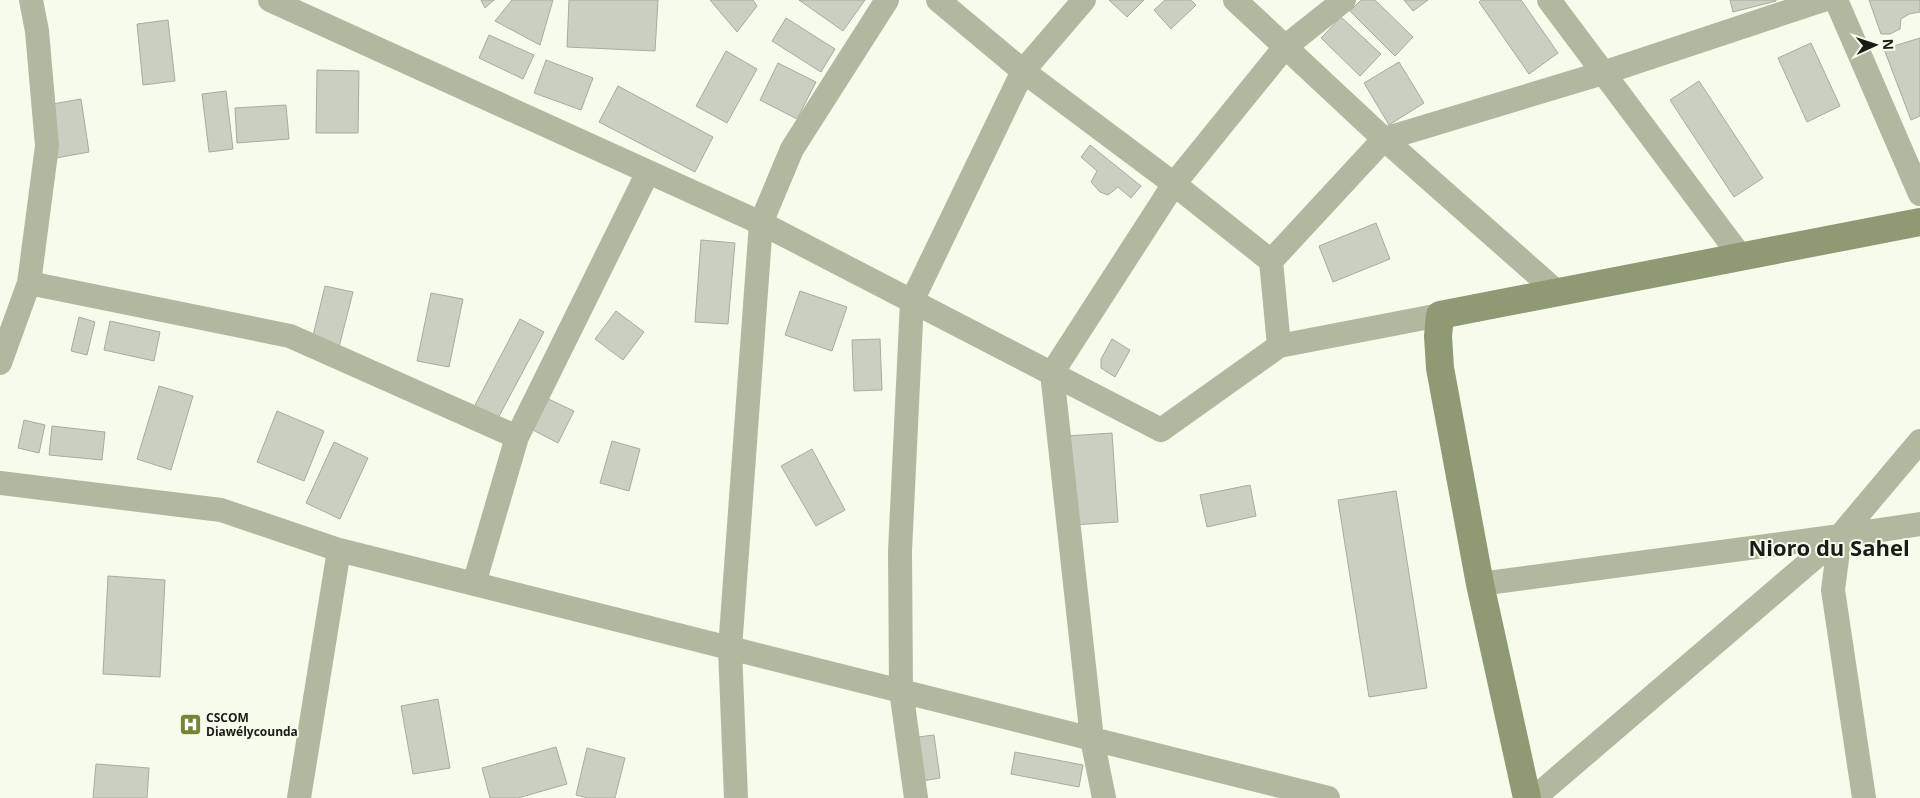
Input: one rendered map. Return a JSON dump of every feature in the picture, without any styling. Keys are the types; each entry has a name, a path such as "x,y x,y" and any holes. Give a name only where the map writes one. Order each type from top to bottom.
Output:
{"street":[{"path":"0,363 28,284 47,146 37,30 31,0"},
{"path":"270,0 761,223 1161,430 1279,346 1920,222"},
{"path":"736,798 730,649 761,223 792,149 887,0"},
{"path":"938,0 1023,71 1174,184 1271,261 1279,346"},
{"path":"916,798 901,690 900,551 912,301 1023,71 1084,0"},
{"path":"1235,0 1384,139 1557,292"},
{"path":"1104,798 1092,740 1052,373 1174,184 1285,47 1344,0"},
{"path":"1549,0 1741,257"},
{"path":"1271,261 1384,139 1603,73 1823,0"},
{"path":"1836,0 1920,194"},
{"path":"474,584 517,437 648,172"},
{"path":"28,284 290,336 517,437"},
{"path":"1440,315 1438,336 1440,368 1480,584 1527,798"},
{"path":"1534,798 1840,536 1920,441"},
{"path":"0,483 221,510 339,550 1328,798"},
{"path":"1480,584 1920,524"},
{"path":"1840,536 1833,590 1864,798"},
{"path":"299,798 339,550"}],"building":[{"path":"481,0 494,0 485,8"},
{"path":"512,0 553,0 540,45 495,21"},
{"path":"569,0 658,0 655,51 567,47"},
{"path":"710,0 753,0 757,6 737,32"},
{"path":"799,0 865,0 843,31"},
{"path":"1109,0 1144,0 1127,17"},
{"path":"1165,0 1191,0 1196,5 1171,29 1154,10"},
{"path":"1361,0 1375,0 1413,37 1395,56 1350,11"},
{"path":"1404,0 1428,0 1413,11"},
{"path":"1481,0 1521,0 1558,53 1529,74 1479,2"},
{"path":"1730,0 1776,0 1776,1 1733,12"},
{"path":"1869,0 1920,0 1920,12 1909,14 1901,19 1900,29 1890,34 1881,34"},
{"path":"1341,17 1381,54 1360,76 1321,38"},
{"path":"786,18 835,49 821,72 772,41"},
{"path":"168,20 175,81 143,85 137,24"},
{"path":"489,35 534,55 523,79 479,58"},
{"path":"1920,38 1920,116 1911,120 1884,49"},
{"path":"1811,43 1840,106 1807,122 1778,58"},
{"path":"726,51 757,69 727,123 696,106"},
{"path":"546,60 593,78 581,110 534,93"},
{"path":"1399,62 1424,103 1389,125 1364,83"},
{"path":"778,63 816,82 797,119 760,100"},
{"path":"317,70 359,71 358,133 316,133"},
{"path":"1699,81 1763,178 1734,197 1670,100"},
{"path":"618,86 713,137 695,172 599,122"},
{"path":"226,91 233,149 209,152 202,94"},
{"path":"81,99 89,152 56,158 47,105"},
{"path":"286,105 289,139 237,143 235,108"},
{"path":"1090,145 1141,186 1131,198 1118,187 1108,195 1100,192 1091,182 1097,171 1081,157"},
{"path":"1376,223 1390,259 1333,282 1319,246"},
{"path":"701,240 735,243 728,324 695,322"},
{"path":"325,286 353,292 339,347 312,340"},
{"path":"800,291 847,307 832,351 785,335"},
{"path":"431,293 463,299 449,367 417,361"},
{"path":"616,311 644,332 623,360 595,339"},
{"path":"79,317 95,322 87,355 71,351"},
{"path":"520,319 544,332 497,420 474,407"},
{"path":"110,321 160,332 154,361 104,350"},
{"path":"880,339 882,390 854,391 852,340"},
{"path":"1112,339 1130,350 1115,377 1101,368 1101,359"},
{"path":"159,386 193,396 171,470 137,459"},
{"path":"546,398 574,411 558,443 531,429"},
{"path":"277,411 324,431 304,481 257,462"},
{"path":"24,420 45,425 39,453 18,448"},
{"path":"52,426 105,432 102,460 49,455"},
{"path":"1112,433 1118,522 1073,525 1067,436"},
{"path":"612,441 640,449 629,491 600,483"},
{"path":"334,442 368,458 340,519 306,503"},
{"path":"812,449 845,510 816,526 781,466"},
{"path":"1250,485 1256,516 1207,527 1200,495"},
{"path":"1396,491 1427,688 1369,697 1338,500"},
{"path":"108,576 165,580 160,677 103,674"},
{"path":"438,699 450,768 413,774 401,706"},
{"path":"934,735 940,778 916,782 910,738"},
{"path":"556,747 567,784 518,798 490,798 482,768"},
{"path":"587,748 625,758 615,798 588,798 576,795"},
{"path":"1015,752 1083,765 1079,787 1011,774"},
{"path":"96,764 149,768 147,798 93,798"}],"place":[{"name":"CSCOM Diawélycounda","path":"190,724"}],"district":[{"name":"Nioro du Sahel","path":"1829,547"}]}
